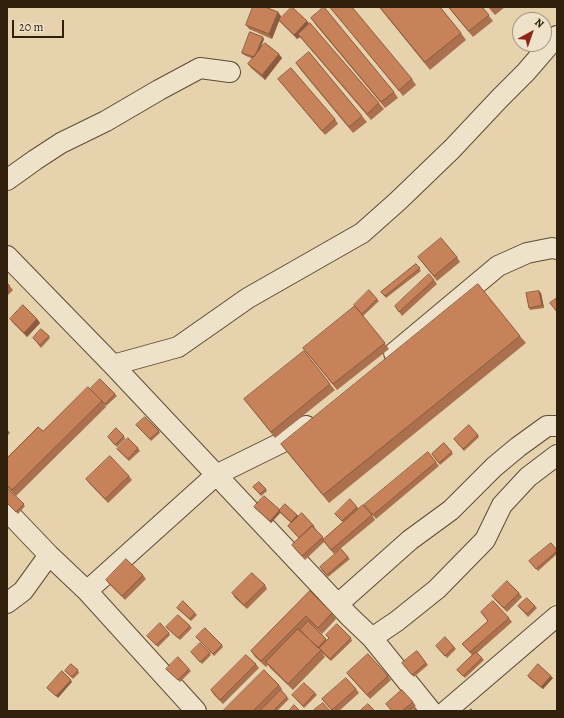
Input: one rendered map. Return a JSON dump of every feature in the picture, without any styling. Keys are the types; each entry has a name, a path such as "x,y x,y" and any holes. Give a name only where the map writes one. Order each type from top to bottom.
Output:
{"street":[{"path":"113,365 178,347 248,298 362,233 452,149 526,72 557,36"},
{"path":"7,180 62,143 106,121 200,68 230,72"},
{"path":"378,366 498,266 527,253 552,248 557,249"},
{"path":"7,256 113,365 349,616 372,638 431,711"},
{"path":"87,591 216,475 289,439 319,415"},
{"path":"338,604 410,540 451,510 494,467 518,447 547,426 557,426"},
{"path":"372,638 437,590 485,540 502,505 528,477 557,455"},
{"path":"7,510 49,555 87,591 196,711"},
{"path":"7,603 23,591 49,555"},
{"path":"446,711 557,616"}],"building":[{"path":"253,7 265,7 278,12 269,34 246,25"},
{"path":"292,7 307,21 294,35 279,20"},
{"path":"324,7 394,92 381,102 311,18"},
{"path":"330,7 352,7 412,79 399,90"},
{"path":"380,7 440,7 461,33 425,62"},
{"path":"449,7 482,7 489,15 469,31"},
{"path":"310,23 379,103 367,114 298,34"},
{"path":"250,32 263,37 254,57 242,53"},
{"path":"265,43 279,54 262,75 248,64"},
{"path":"309,52 362,116 349,127 296,63"},
{"path":"291,68 335,119 322,131 278,79"},
{"path":"441,238 457,257 434,276 418,257"},
{"path":"416,264 420,268 385,296 381,292"},
{"path":"429,274 434,280 399,312 395,306"},
{"path":"478,284 520,336 323,495 281,444"},
{"path":"369,290 377,299 362,314 354,305"},
{"path":"539,291 542,305 529,308 526,293"},
{"path":"557,298 557,312 550,303"},
{"path":"23,305 37,319 24,333 10,319"},
{"path":"355,306 385,343 333,384 303,348"},
{"path":"41,329 49,336 40,345 33,338"},
{"path":"304,351 330,384 271,432 244,399"},
{"path":"100,379 115,394 105,404 90,389"},
{"path":"88,387 102,401 12,490 7,485 7,458 38,427 43,431"},
{"path":"145,417 159,431 150,439 136,425"},
{"path":"469,425 478,435 463,449 454,439"},
{"path":"116,428 124,436 115,445 108,437"},
{"path":"128,438 138,448 128,459 117,449"},
{"path":"444,443 452,452 439,463 432,454"},
{"path":"428,452 436,462 373,515 364,505"},
{"path":"110,456 129,476 105,499 86,479"},
{"path":"259,482 266,489 260,494 253,487"},
{"path":"7,488 24,504 16,512 7,503"},
{"path":"264,496 280,510 270,521 254,507"},
{"path":"350,499 357,507 342,521 335,514"},
{"path":"285,504 297,515 291,522 279,511"},
{"path":"363,505 372,515 331,550 323,540"},
{"path":"302,513 314,526 312,526 299,538 288,526"},
{"path":"312,526 323,537 302,556 292,545"},
{"path":"551,543 557,551 536,569 529,561"},
{"path":"341,549 348,557 327,575 320,567"},
{"path":"126,559 143,575 122,596 106,580"},
{"path":"252,573 265,585 244,605 232,593"},
{"path":"507,581 519,593 504,608 492,596"},
{"path":"310,591 332,613 318,628 306,616 261,661 251,651"},
{"path":"527,598 535,606 527,614 518,606"},
{"path":"183,601 195,613 190,619 177,608"},
{"path":"493,601 509,618 470,652 462,644 488,621 481,612"},
{"path":"178,615 190,626 178,638 166,627"},
{"path":"308,621 326,639 318,648 300,630"},
{"path":"160,623 169,633 156,645 147,636"},
{"path":"337,624 351,638 330,659 319,648 329,638 326,635"},
{"path":"205,628 222,645 213,654 196,637"},
{"path":"298,629 321,650 288,684 266,662"},
{"path":"445,637 454,647 445,656 436,646"},
{"path":"200,643 210,653 200,662 191,652"},
{"path":"417,651 426,663 412,675 402,663"},
{"path":"476,652 482,658 463,676 457,670"},
{"path":"368,654 388,676 367,695 347,673"},
{"path":"246,655 256,664 220,700 211,690"},
{"path":"178,657 189,669 178,680 166,669"},
{"path":"71,664 78,670 72,677 65,671"},
{"path":"538,664 551,676 541,687 528,676"},
{"path":"264,670 279,685 253,711 223,711"},
{"path":"62,671 71,680 56,696 47,688"},
{"path":"346,678 356,689 332,710 322,699"},
{"path":"304,683 315,693 303,706 292,695"},
{"path":"281,690 287,697 273,711 260,711"},
{"path":"402,690 413,702 402,711 392,711 386,704"},
{"path":"323,703 330,711 314,710"},
{"path":"368,704 375,711 360,711"},
{"path":"294,705 300,711 289,711"},
{"path":"414,707 417,711 409,711"}]}
